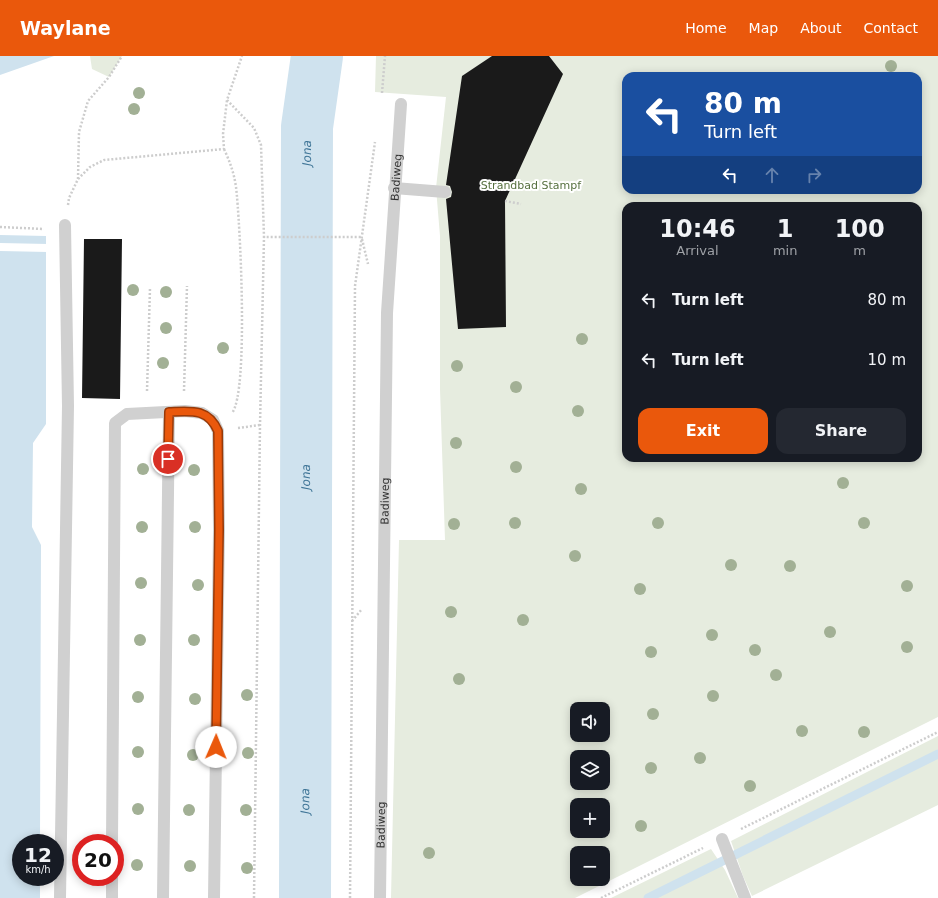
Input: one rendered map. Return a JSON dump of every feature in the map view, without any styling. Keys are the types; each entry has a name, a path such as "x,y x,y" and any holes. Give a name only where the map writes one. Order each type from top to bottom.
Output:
{"lane":[{"name":"Badiweg","path":"380,898 387,313 394,188 401,104"},
{"path":"394,188 445,192"},
{"path":"60,898 68,406 65,225"},
{"path":"112,834 115,423 127,414 185,411 202,413 213,420 218,431 219,538 214,898"},
{"path":"163,898 169,412"},
{"path":"723,844 745,898"},
{"path":"112,886 112,898"}],"path":[{"path":"78,179 79,132 88,101 109,76 122,56"},
{"path":"236,408 241,371 241,259 236,187 232,166 224,149 222,134 227,100 242,56"},
{"path":"381,100 385,56"},
{"path":"227,100 254,128 261,145 264,236 260,417 254,898"},
{"path":"350,898 355,286 376,138"},
{"path":"0,227 56,229 65,225 69,198 78,179 90,166 104,160 224,149"},
{"path":"505,201 521,204"},
{"path":"264,236 361,237"},
{"path":"185,411 187,286"},
{"path":"147,412 150,288"},
{"path":"601,898 723,844 938,732"}],"green space":[{"path":"90,56 122,56 109,77 92,69"},
{"name":"Strandbad Stampf","path":"376,56 938,56 938,717 610,881 610,846 570,846 570,886 599,886 575,898 391,898 399,540 445,540 440,389 440,236 436,188 446,97 375,92"},
{"path":"938,736 938,805 752,896 743,876 731,841"},
{"path":"711,849 725,870 738,898 611,898"}],"water":[{"path":"0,56 54,56 0,75"},
{"path":"0,235 46,236 46,424 33,443 32,527 41,545 40,834 12,834 12,886 40,886 40,898 0,898"}],"pier":[{"path":"0,243 48,244 48,252 0,251"}],"building":[{"path":"492,56 549,56 563,74 505,201 506,327 458,329 446,199 451,197 452,192 450,186 446,185 462,76"},
{"path":"84,239 122,239 120,399 82,398"}],"waterway":[{"name":"Jona","path":"305,898 307,127 317,56"},
{"path":"648,898 938,754"}],"route":[{"path":"168,459 169,412 185,411 202,413 213,420 218,431 219,530 216,747"}]}
